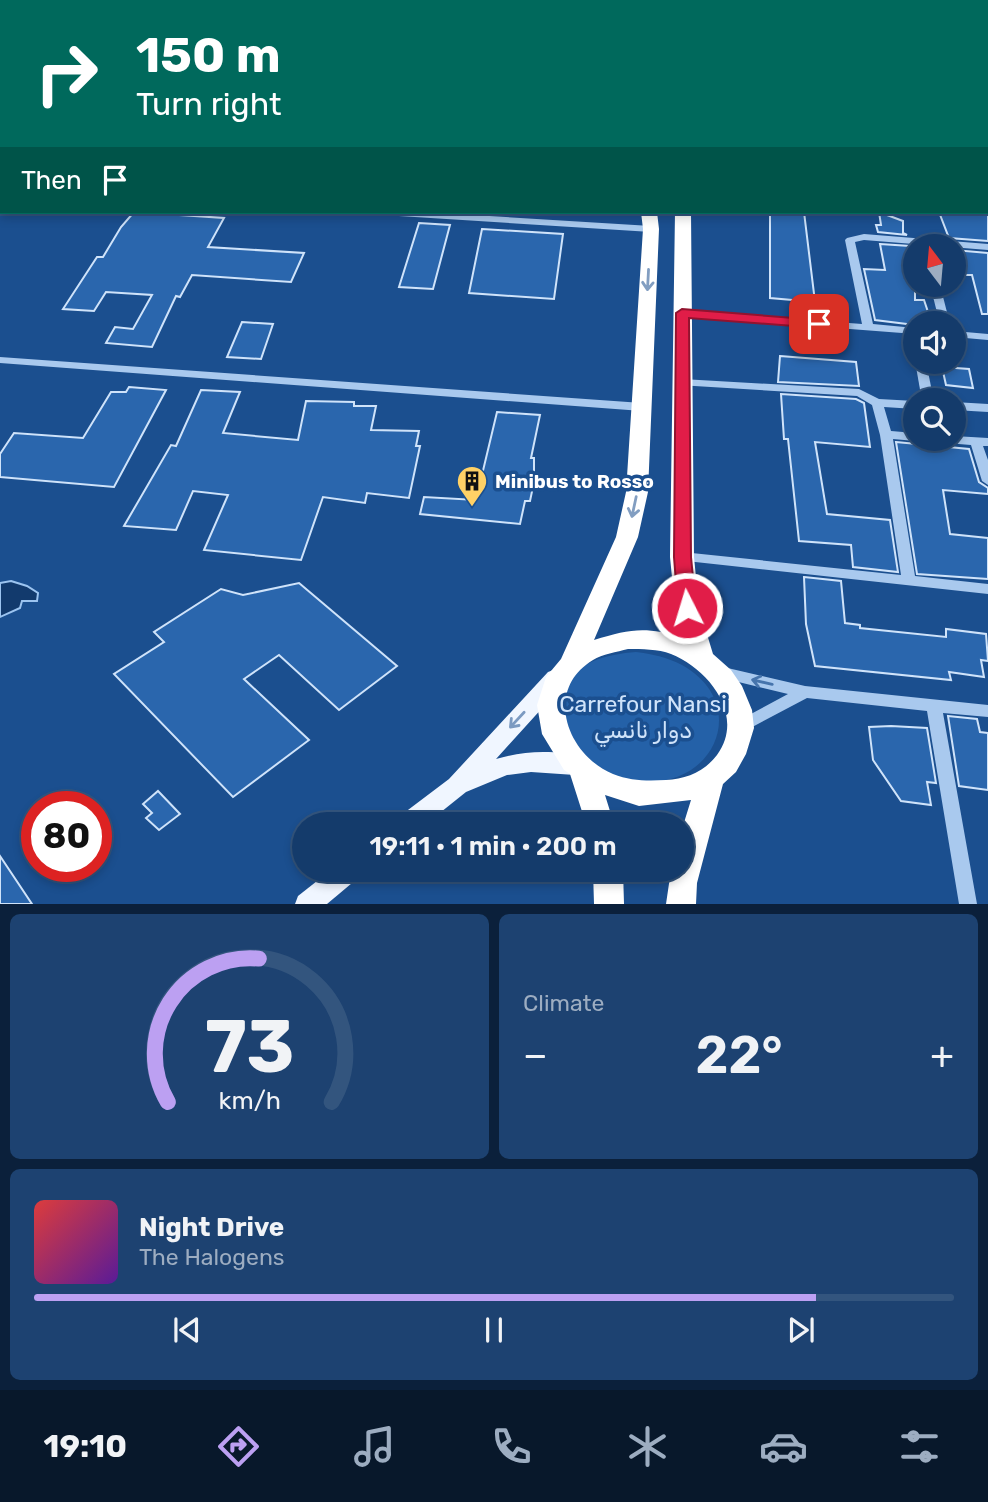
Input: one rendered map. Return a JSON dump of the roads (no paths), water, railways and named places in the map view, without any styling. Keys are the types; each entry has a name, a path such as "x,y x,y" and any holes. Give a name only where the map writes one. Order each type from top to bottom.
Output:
{"highway":[{"path":"650,220 637,492 627,537 568,665 552,693 550,719 560,746 579,768 614,788 648,794 682,791 711,778 730,759 741,727 736,698 710,665 687,608 682,557 683,214"},
{"path":"568,665 598,646 643,639 674,645 710,665"},
{"path":"579,768 596,812"},
{"path":"681,904 682,883 711,778"},
{"path":"608,882 609,904"}],"main road":[{"path":"423,812 457,786 568,665"},
{"path":"457,786 495,767 518,761 579,768"},
{"path":"307,904 334,882"}],"street":[{"path":"450,214 650,220"},
{"path":"868,328 850,240 864,237 903,242"},
{"path":"966,246 988,247"},
{"path":"682,313 903,330"},
{"path":"966,335 988,337"},
{"path":"0,360 642,407"},
{"path":"682,383 859,393 877,403 903,404"},
{"path":"877,403 886,435 909,582"},
{"path":"966,407 988,408"},
{"path":"886,435 903,436"},
{"path":"982,442 988,481"},
{"path":"682,557 988,589"},
{"path":"710,665 805,692 988,711"},
{"path":"741,727 805,692"},
{"path":"934,706 968,904"}],"place":[{"name":"Minibus to Rosso","path":"472,508"}],"park label":[{"name":"Carrefour Nansi دوار نانسي","path":"643,717"}]}
